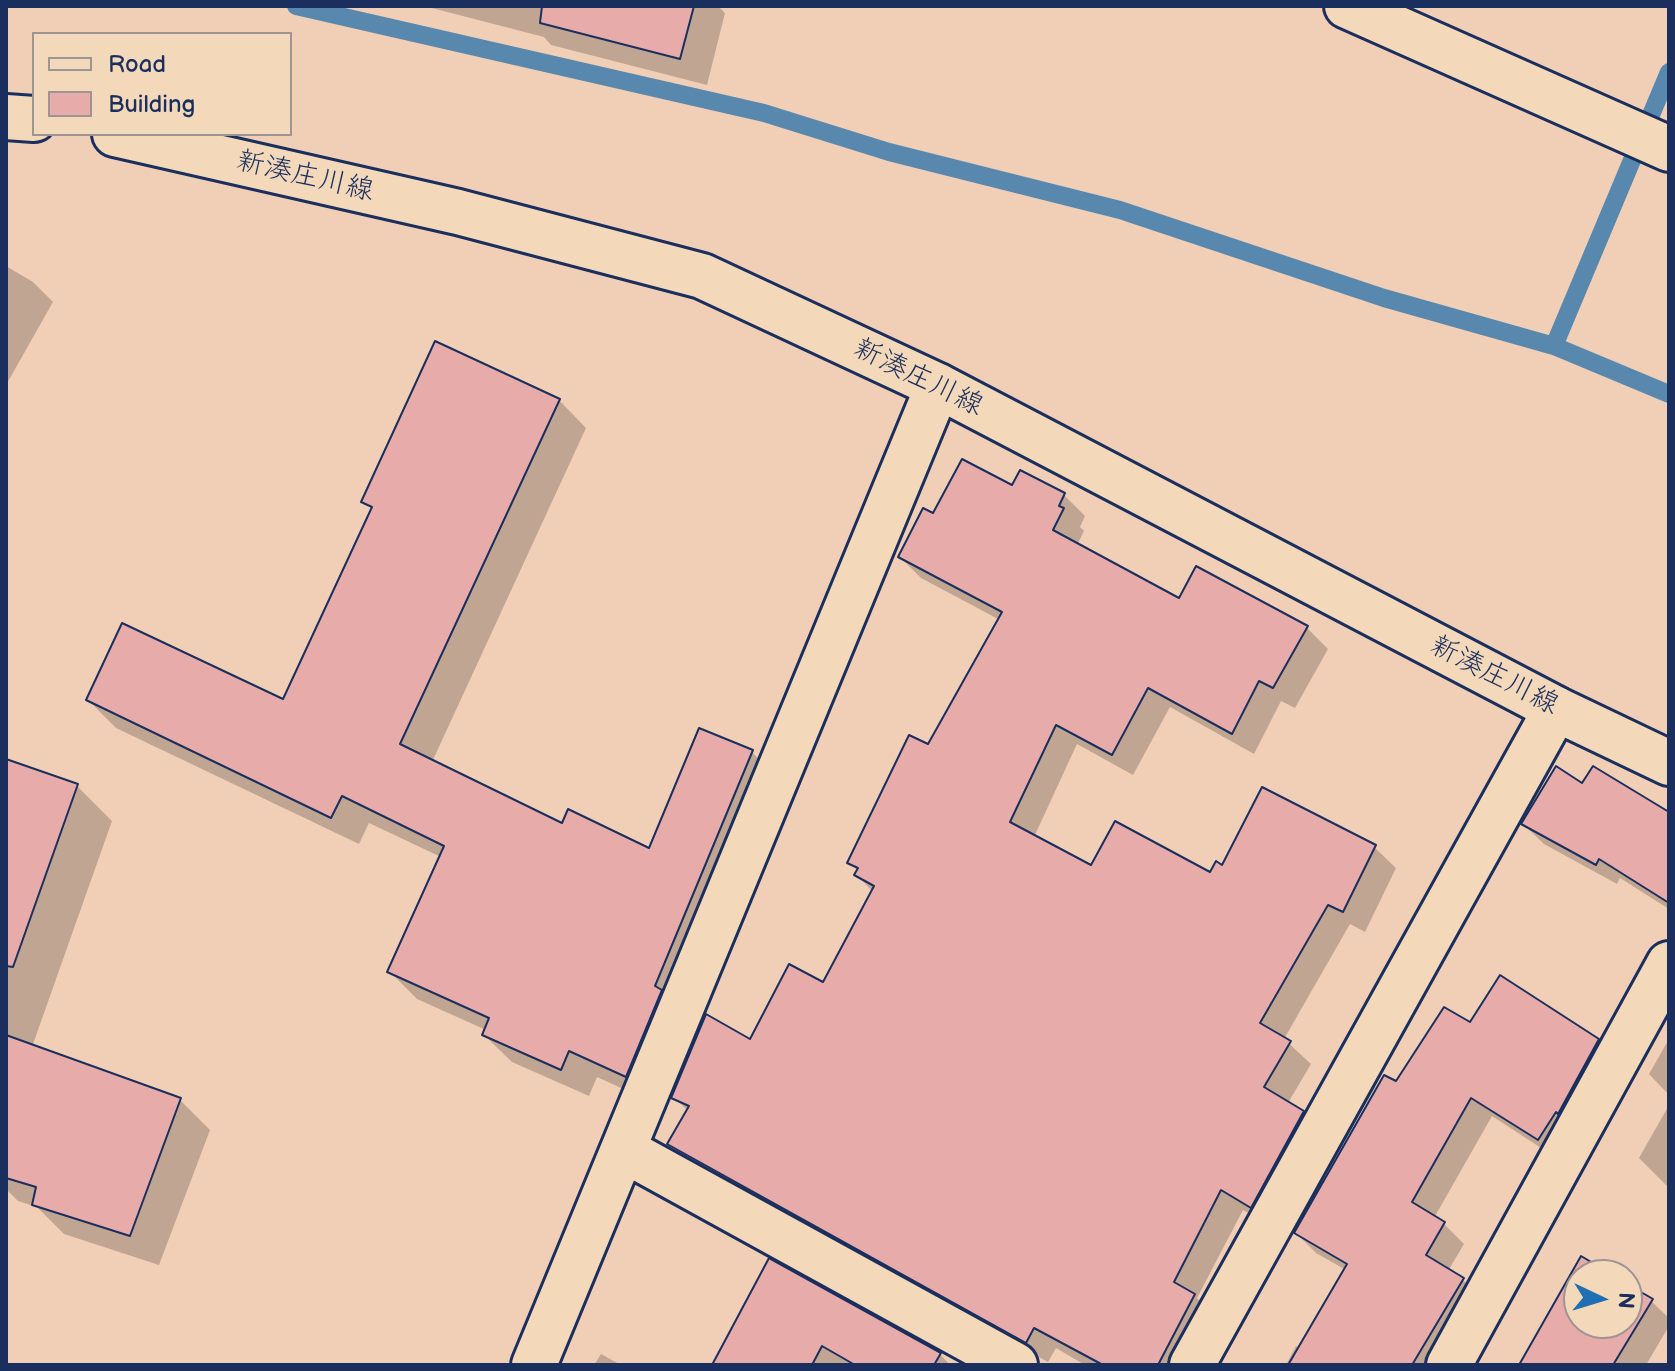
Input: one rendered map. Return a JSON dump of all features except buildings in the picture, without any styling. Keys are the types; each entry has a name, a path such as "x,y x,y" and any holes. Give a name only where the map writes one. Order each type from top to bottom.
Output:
{"street":[{"path":"1347,6 1669,149"},
{"path":"6,117 32,119"},
{"name":"新湊庄川線","path":"124,136 458,212 702,276 938,386 1556,709 1669,763"},
{"path":"534,1365 938,386"},
{"path":"1192,1365 1556,709"},
{"path":"1449,1365 1669,964"},
{"path":"624,1150 1015,1365"}],"waterway":[{"path":"296,6 764,113 889,152 1120,210 1384,298 1554,346 1669,394"},
{"path":"1554,346 1669,72"}]}
